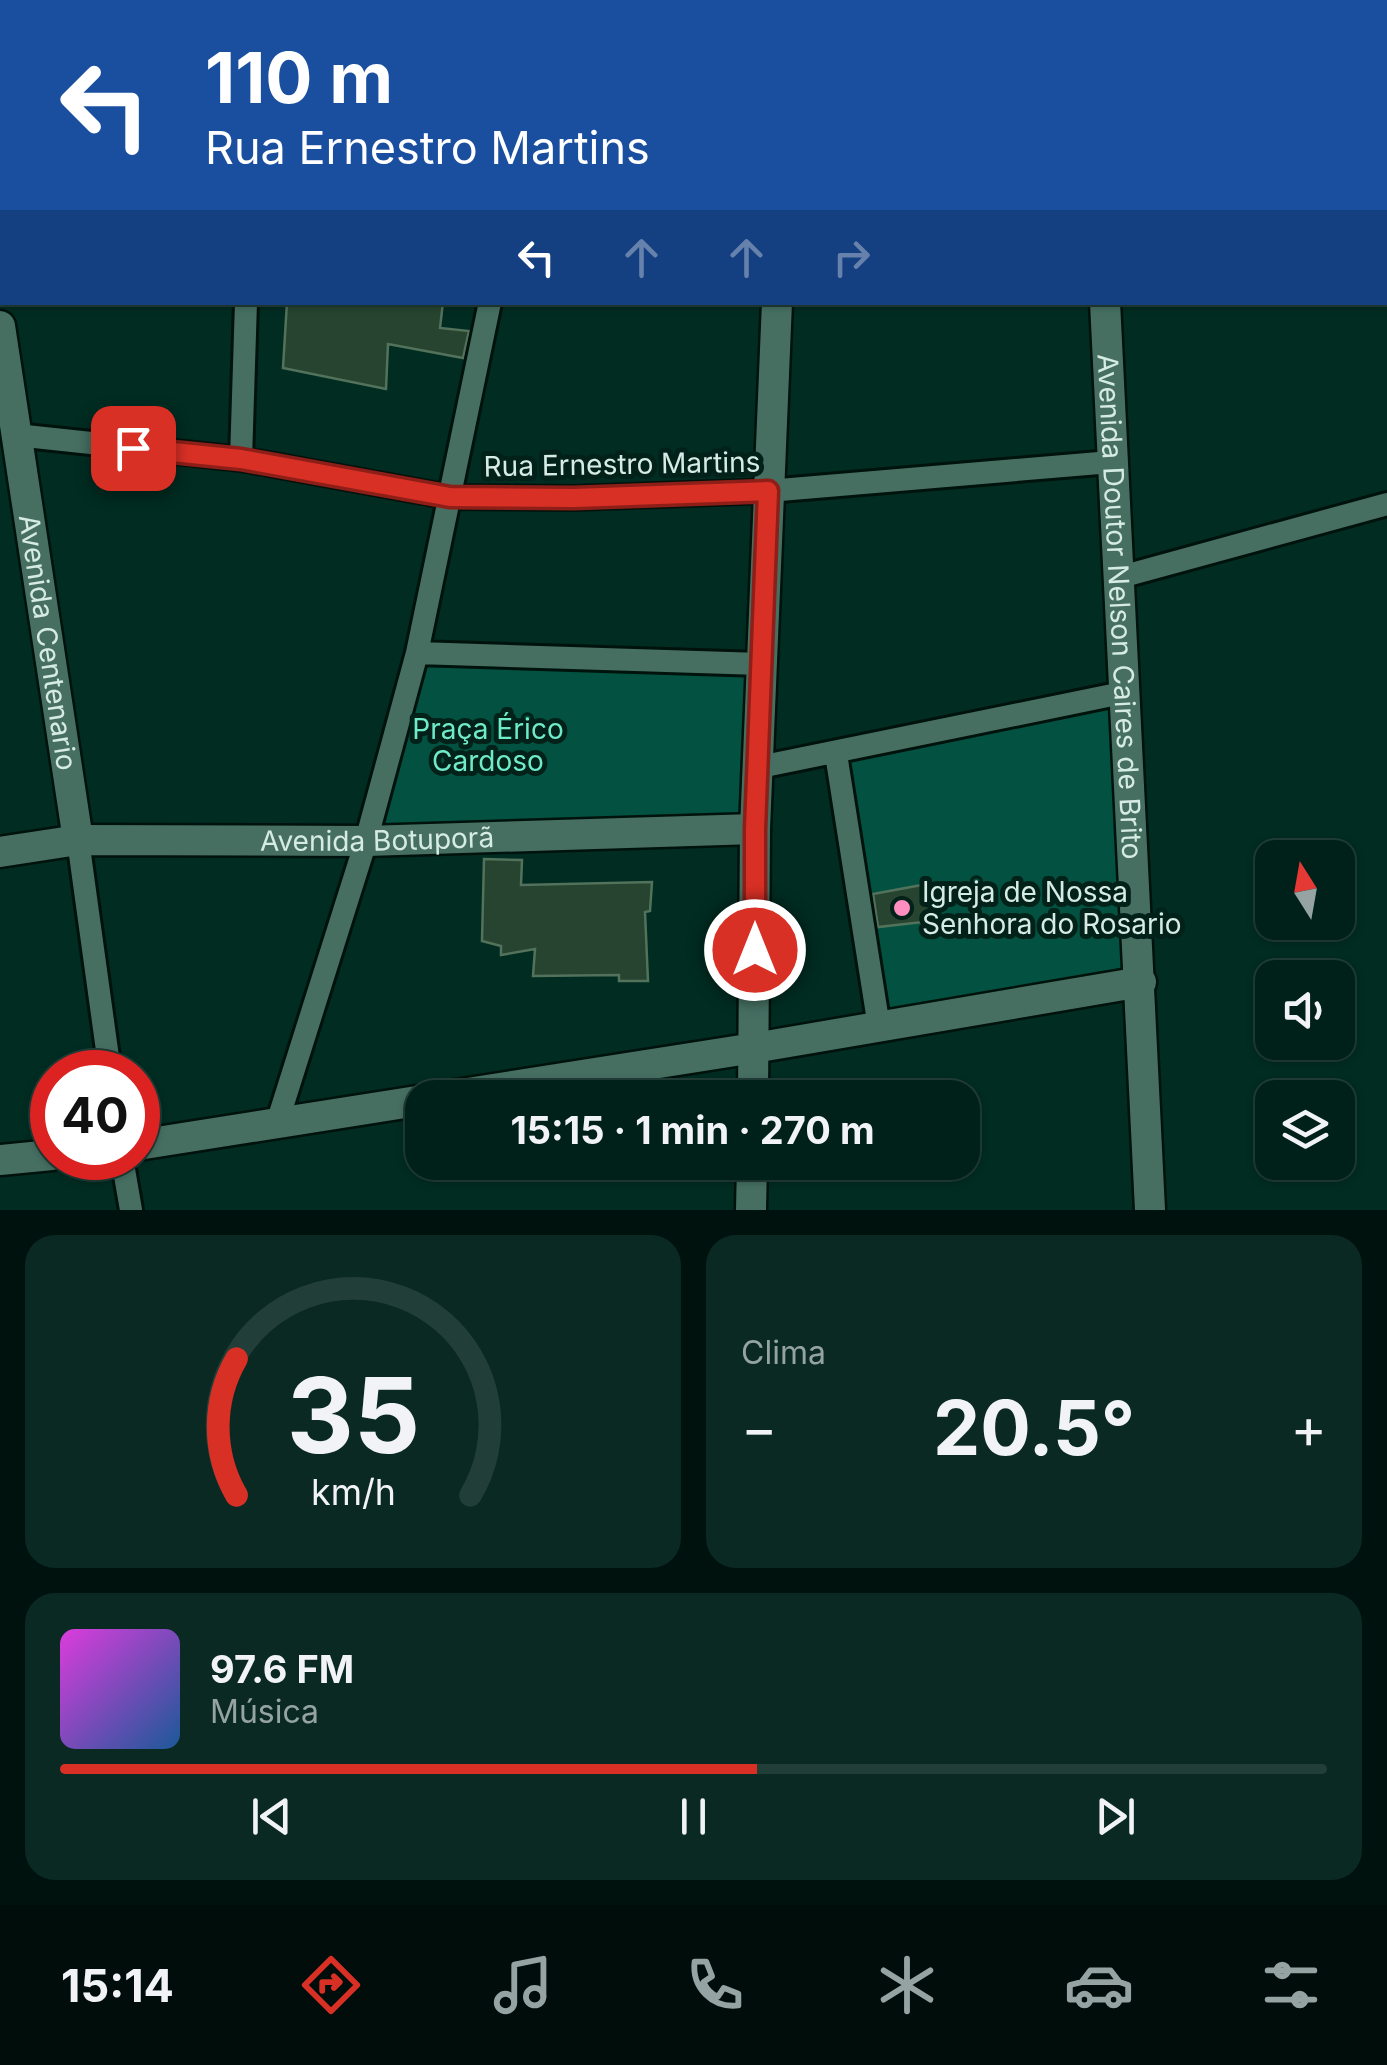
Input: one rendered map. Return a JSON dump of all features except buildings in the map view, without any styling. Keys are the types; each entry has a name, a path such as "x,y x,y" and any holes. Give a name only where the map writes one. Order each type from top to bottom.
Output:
{"street":[{"path":"241,459 246,305"},
{"path":"278,1120 366,841 417,653 489,305"},
{"path":"753,1080 755,829 777,305"},
{"name":"Avenida Doutor Nelson Caires de Brito","path":"1105,305 1150,1210"},
{"name":"Avenida Centenario","path":"0,326 78,840"},
{"name":"Rua Ernestro Martins","path":"16,435 241,459 450,497 574,498 768,491 1112,462"},
{"path":"1117,578 1387,504"},
{"path":"417,653 761,664"},
{"path":"760,767 1122,693"},
{"path":"836,754 879,1027"},
{"name":"Avenida Botuporã","path":"0,852 78,840 366,841 755,829"},
{"path":"78,840 107,1050"},
{"path":"160,1141 754,1048 1141,982"},
{"path":"0,1160 30,1157"},
{"path":"126,1180 131,1210"},
{"path":"751,1210 752,1180"}],"green space":[{"name":"Praça Érico Cardoso","path":"417,653 761,664 755,829 366,841"},
{"path":"1119,693 1141,982 879,1024 839,753"}],"place":[{"name":"Igreja de Nossa Senhora do Rosario","path":"902,908"}],"route":[{"path":"133,448 241,459 450,497 574,498 768,491 755,829 755,950"}]}
